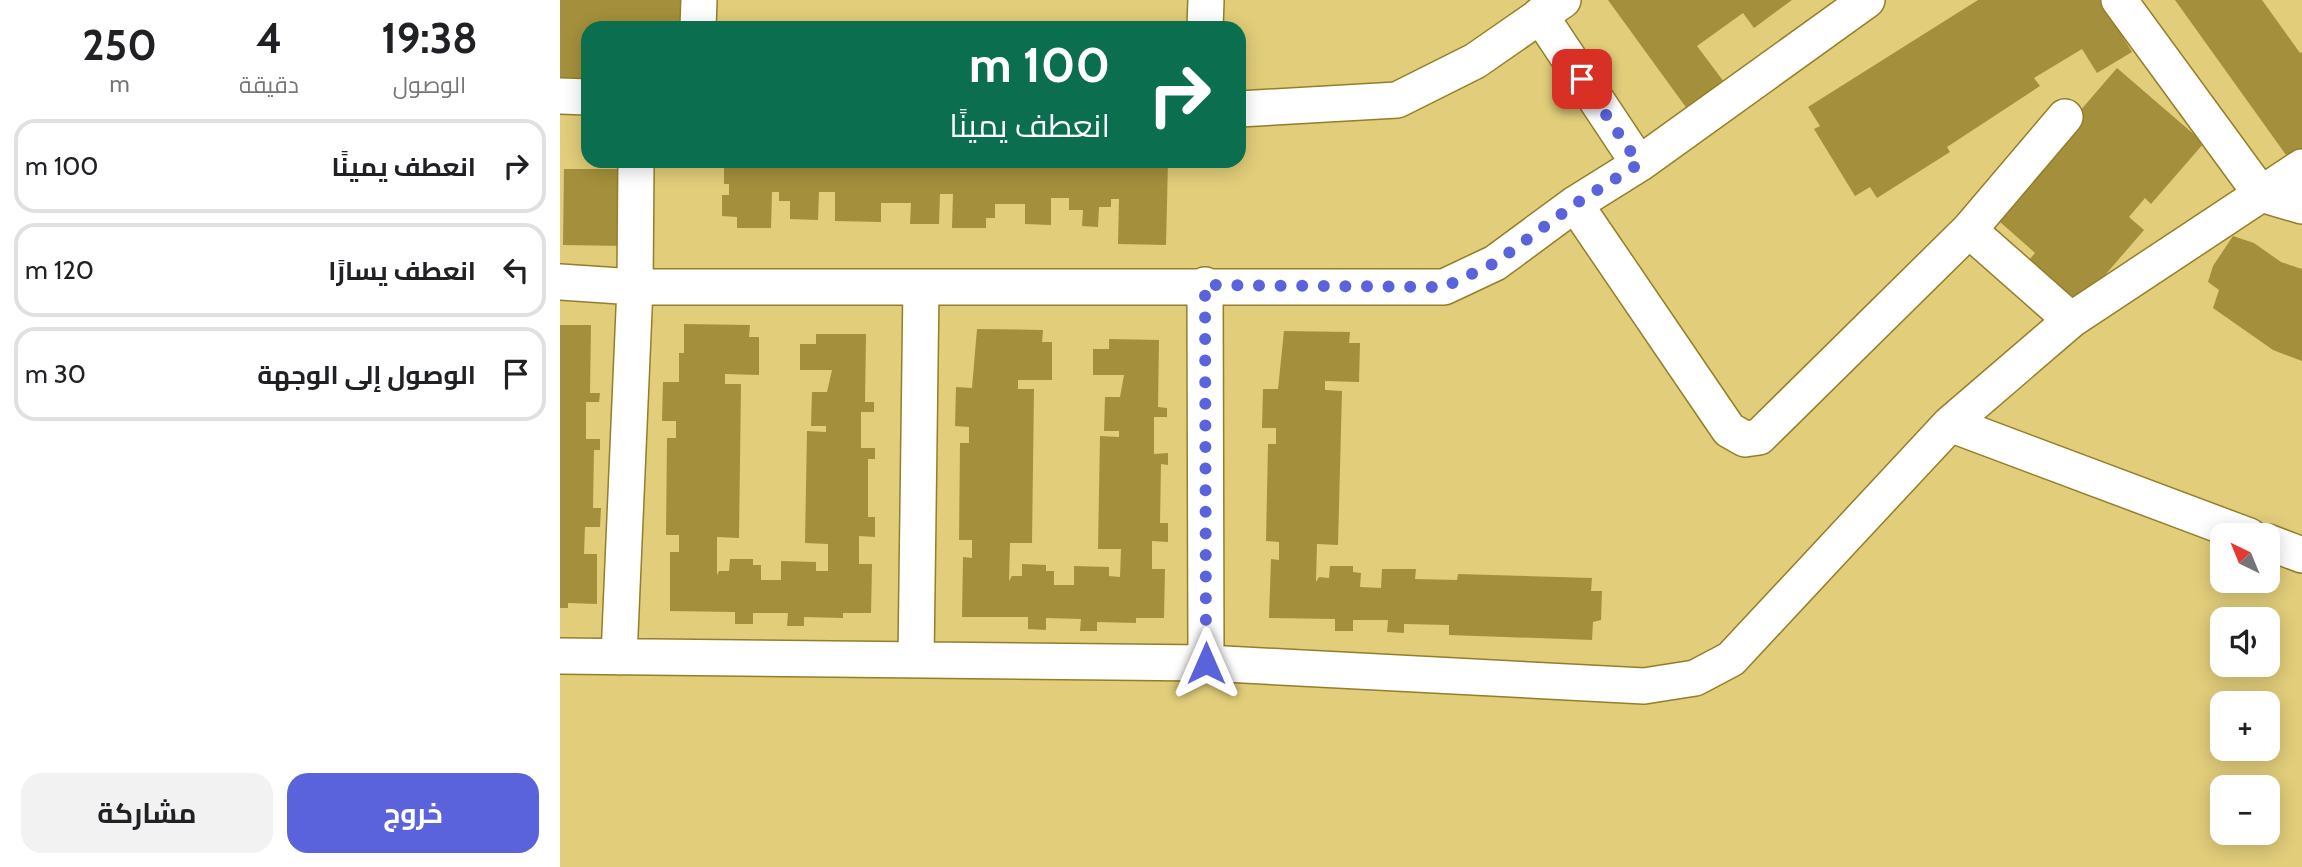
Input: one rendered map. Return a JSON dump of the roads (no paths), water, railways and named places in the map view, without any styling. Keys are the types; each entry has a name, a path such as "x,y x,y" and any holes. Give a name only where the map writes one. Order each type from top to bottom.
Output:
{"street":[{"path":"698,21 699,0"},
{"path":"1205,21 1206,0"},
{"path":"560,282 635,287 1444,287 1495,263 1575,204 1639,164 1867,0"},
{"path":"2119,0 2261,194 2302,206"},
{"path":"1246,109 1397,100 1475,61 1552,8 1639,164"},
{"path":"560,96 581,97"},
{"path":"1575,204 1729,430 1745,439 1759,437 1969,230 2065,117"},
{"path":"560,656 1206,663 1644,686 1695,678 1731,659 1950,424 2071,320 2302,167"},
{"path":"619,656 635,287 636,168"},
{"path":"1969,230 2071,320"},
{"path":"1205,285 1206,663"},
{"path":"916,660 921,288"},
{"path":"1950,424 2214,523"},
{"path":"2280,547 2302,555"}]}
